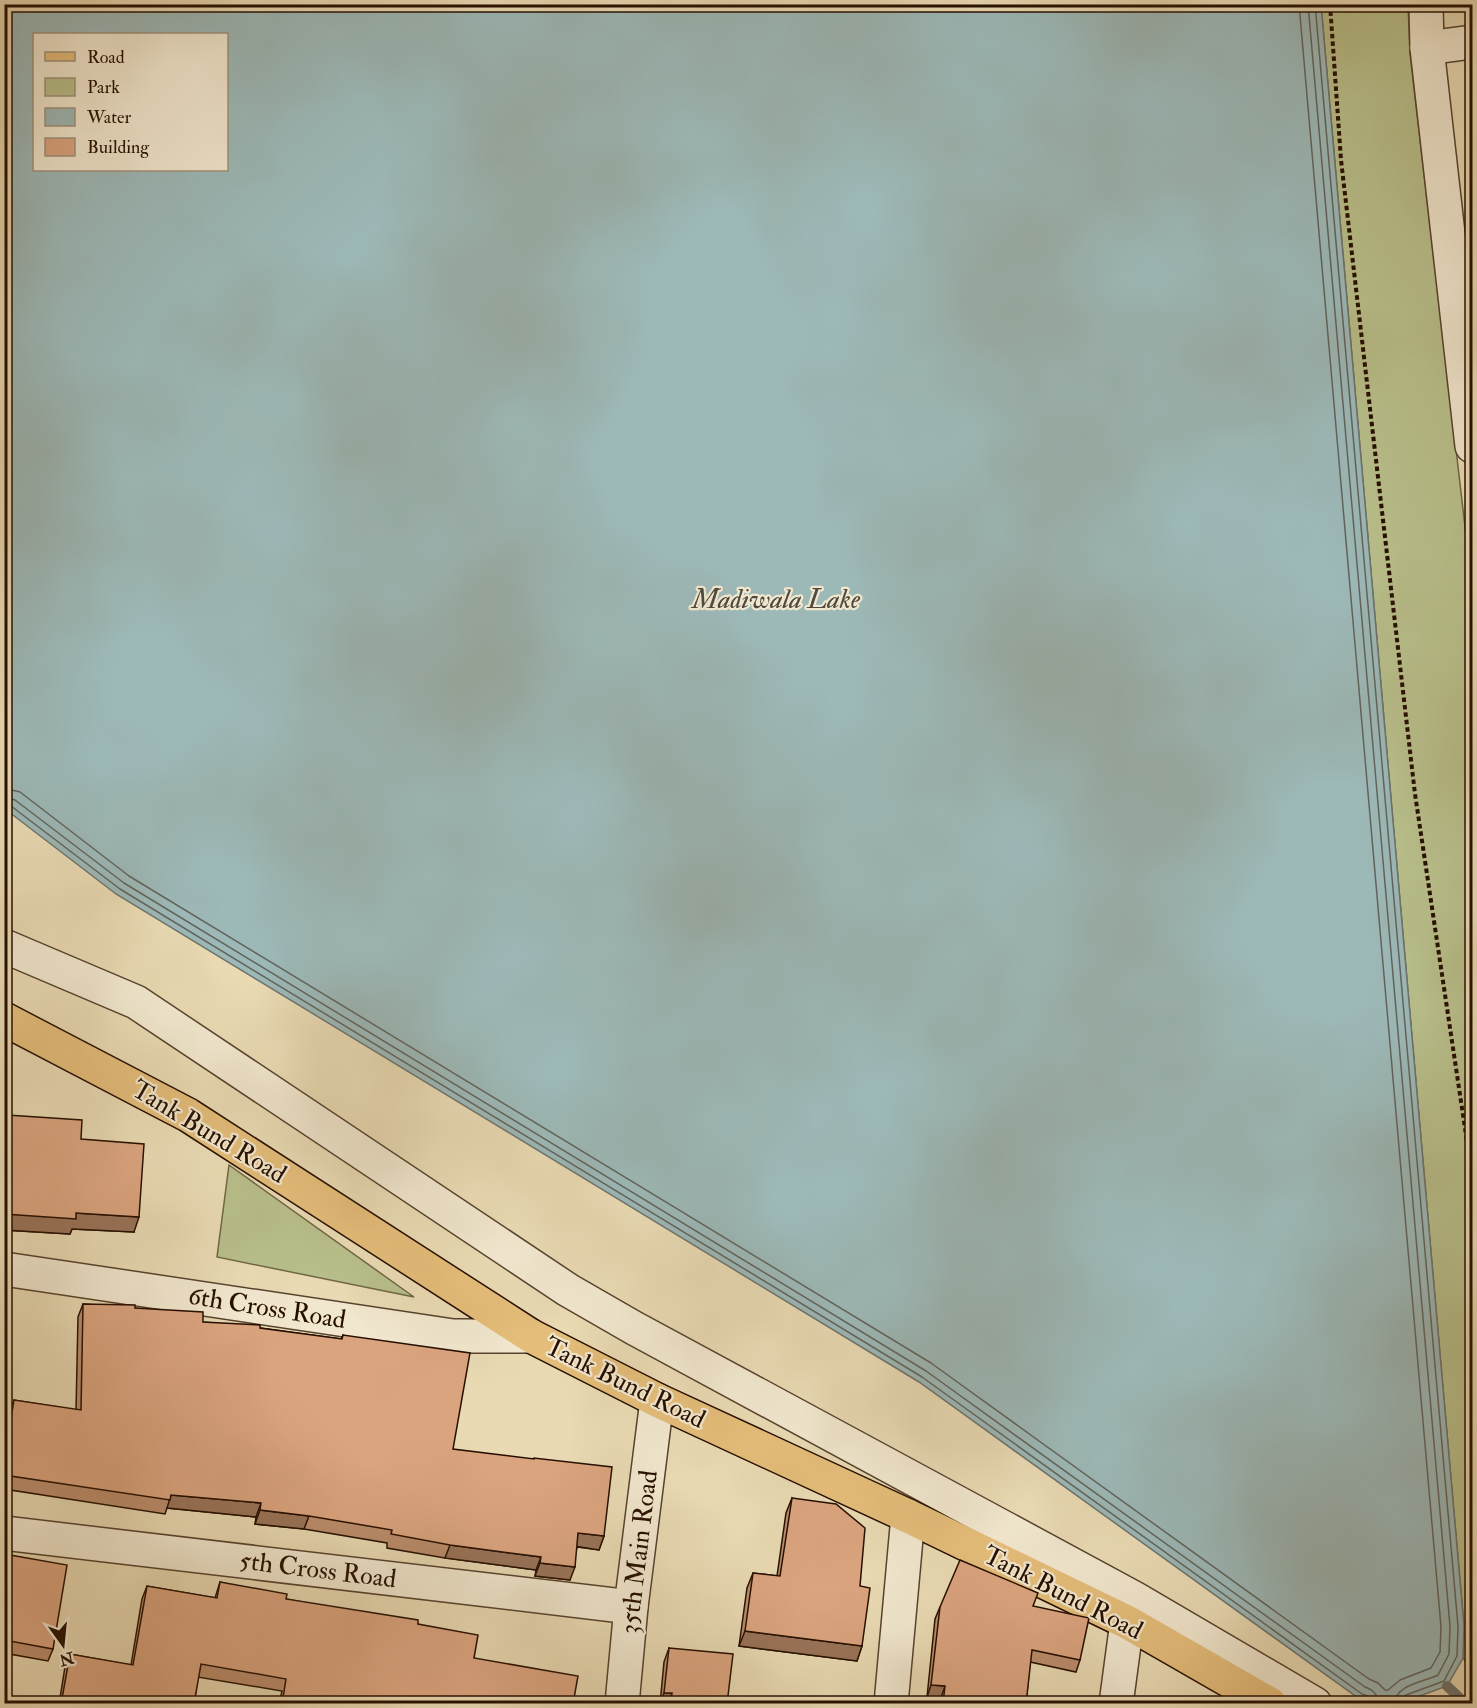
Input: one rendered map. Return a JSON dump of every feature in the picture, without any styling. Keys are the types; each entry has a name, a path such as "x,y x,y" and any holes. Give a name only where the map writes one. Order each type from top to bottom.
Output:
{"main road":[{"name":"Tank Bund Road","path":"4,1019 188,1115 531,1336 657,1400 908,1516 1127,1622 1270,1704"}],"street":[{"path":"1426,4 1427,48 1473,446"},
{"path":"1427,48 1473,42"},
{"path":"4,946 136,1002 568,1290 1134,1599 1315,1704"},
{"name":"6th Cross Road","path":"4,1269 453,1336 531,1336"},
{"name":"35th Main Road","path":"622,1704 631,1606 657,1400"},
{"path":"891,1704 908,1516"},
{"name":"5th Cross Road","path":"4,1533 631,1606"},
{"path":"1116,1704 1127,1622"}],"path":[{"path":"1330,4 1341,160 1415,794 1473,1174"}],"green space":[{"path":"1321,5 1408,5 1410,53 1472,587 1472,1671 1463,1658 1464,1626"},
{"path":"229,1165 414,1297 217,1257"}],"water":[{"name":"Madiwala Lake","path":"4,5 1321,5 1464,1626 1463,1658 1447,1686 1401,1703 1361,1700 919,1382 116,894 5,809"}],"building":[{"path":"7,1115 82,1120 81,1139 144,1144 139,1217 76,1213 76,1219 4,1214 4,1150"},
{"path":"83,1304 135,1305 135,1308 203,1312 203,1322 260,1325 260,1328 342,1339 343,1335 470,1353 453,1449 612,1467 604,1536 578,1533 575,1567 540,1563 541,1557 450,1545 391,1534 392,1530 260,1510 261,1503 171,1495 170,1500 4,1475 14,1400 81,1410"},
{"path":"792,1498 836,1504 865,1528 860,1586 870,1588 862,1646 745,1631 753,1573 780,1576"},
{"path":"10,1555 67,1565 53,1649 4,1640 4,1585"},
{"path":"960,1560 1038,1593 1033,1606 1089,1618 1080,1660 1032,1650 1026,1704 943,1704 945,1686 931,1685 940,1607"},
{"path":"220,1582 287,1594 286,1599 418,1620 418,1624 478,1635 474,1658 578,1676 573,1704 282,1704 286,1679 201,1664 194,1704 61,1704 70,1654 133,1665 147,1586 217,1598"},
{"path":"669,1648 733,1654 727,1704 671,1704 672,1693 664,1693"}],"waterway":[{"path":"1447,1686 1466,1704"}]}
